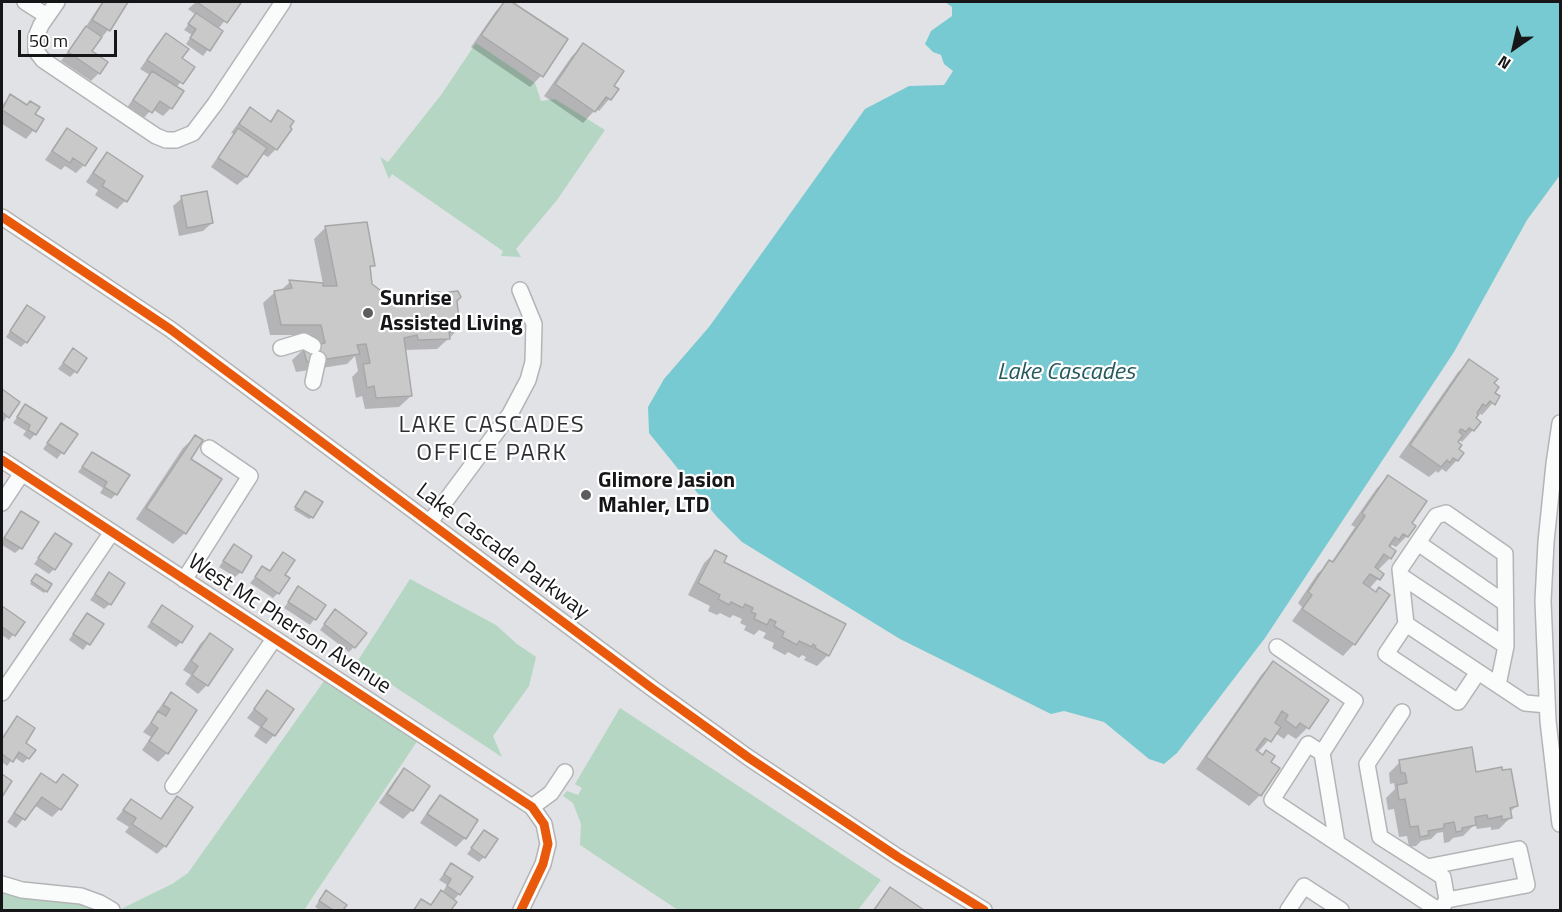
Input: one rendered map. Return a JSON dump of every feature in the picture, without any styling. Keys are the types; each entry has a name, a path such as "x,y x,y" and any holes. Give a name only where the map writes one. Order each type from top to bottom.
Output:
{"street":[{"path":"25,2 47,16"},
{"path":"57,2 40,25 35,43 36,51 43,60 156,136 176,140 193,133 283,2"},
{"name":"Lake Cascade Parkway","path":"2,217 170,329 749,758 898,857 984,910"},
{"path":"430,522 504,423 528,380 532,362 534,324 520,290"},
{"path":"281,348 304,341 316,352 313,382"},
{"path":"1560,423 1546,542 1544,601 1547,705 1560,824"},
{"path":"184,580 250,476 209,448"},
{"name":"West Mc Pherson Avenue","path":"2,460 532,807 539,814 546,831 548,844 546,855 521,910"},
{"path":"2,503 22,473"},
{"path":"1478,672 1458,702 1386,654 1406,624 1400,568 1436,516 1446,513 1505,554 1506,646 1498,685"},
{"path":"2,693 112,532"},
{"path":"1418,543 1505,603"},
{"path":"1401,576 1506,646"},
{"path":"1406,624 1525,703 1547,705"},
{"path":"173,786 274,639"},
{"path":"1277,647 1355,701 1322,753 1337,843"},
{"path":"1402,712 1367,764 1380,837 1443,877 1442,907"},
{"path":"1322,753 1308,744 1272,800 1442,907 1527,885 1519,849 1427,867"},
{"path":"532,807 551,793 565,772"},
{"path":"2,884 22,890 81,896 112,910"},
{"path":"1288,910 1304,886 1339,910"}],"green space":[{"path":"476,43 535,83 541,101 555,99 605,130 557,200 516,249 521,257 501,256 503,251 392,174 389,179 380,157 388,162 441,95"},
{"path":"410,579 496,625 536,657 529,686 493,736 502,757 357,662"},
{"path":"329,674 422,734 304,910 119,910 172,884 188,873"},
{"path":"620,708 881,880 858,910 678,910 580,845 581,824 573,803 563,796 567,791 578,795 582,788 575,784"},
{"path":"2,884 112,910 2,910"}],"water":[{"name":"Lake Cascades","path":"945,2 1560,2 1560,175 1527,220 1454,352 1265,638 1177,753 1164,764 1149,759 1104,722 1064,711 1051,714 900,639 742,542 717,517 649,433 648,407 664,379 709,327 865,109 909,86 944,85 953,71 944,64 941,55 933,52 925,44 931,31 952,16 952,7"}],"building":[{"path":"103,2 128,2 110,31 92,20"},
{"path":"197,2 239,2 241,3 227,23"},
{"path":"504,2 512,2 568,39 543,77 481,35"},
{"path":"196,13 223,31 210,51 190,38 196,29 188,24"},
{"path":"86,26 102,37 92,51 108,62 100,74 68,52"},
{"path":"166,33 189,49 182,58 195,67 183,84 147,60"},
{"path":"583,43 624,71 614,86 619,89 611,100 606,97 595,112 555,84"},
{"path":"152,71 184,91 172,109 160,101 152,113 133,100"},
{"path":"10,94 27,105 30,101 40,107 35,114 44,119 36,132 2,110"},
{"path":"250,107 271,122 278,110 294,121 290,127 292,129 277,150 239,124"},
{"path":"67,128 97,148 85,166 73,158 70,163 52,151"},
{"path":"238,128 267,148 247,177 218,158"},
{"path":"107,152 143,176 127,202 102,186 105,181 93,173"},
{"path":"207,191 213,223 187,228 181,196"},
{"name":"Sunrise Assisted Living","path":"367,222 375,266 370,266 372,284 396,302 412,299 411,295 440,292 440,295 450,295 449,292 458,291 461,297 457,301 460,330 449,332 450,339 418,340 417,335 404,338 412,396 376,398 374,386 367,388 363,364 370,363 366,344 357,345 360,354 307,362 303,348 325,343 321,325 281,325 274,291 292,288 289,280 337,286 325,226"},
{"path":"27,305 45,317 27,343 10,331"},
{"path":"73,348 87,358 77,373 63,363"},
{"path":"1469,359 1498,379 1494,383 1499,387 1495,393 1500,396 1495,405 1490,401 1486,406 1483,404 1476,418 1481,422 1474,431 1469,428 1466,432 1461,429 1459,432 1463,435 1458,442 1462,445 1459,449 1464,453 1458,461 1453,458 1450,463 1447,460 1441,467 1410,445"},
{"path":"2,389 20,402 9,418 2,412"},
{"path":"25,404 47,418 36,435 28,430 30,425 17,417"},
{"path":"61,423 78,434 64,454 47,443"},
{"path":"195,435 203,440 191,459 222,479 186,534 146,508"},
{"path":"92,452 130,475 117,495 104,487 107,482 82,467"},
{"path":"1388,475 1427,501 1412,523 1416,526 1408,537 1403,534 1399,540 1395,537 1389,546 1396,551 1391,559 1384,554 1375,567 1384,574 1380,580 1370,574 1363,583 1376,592 1379,587 1390,595 1355,645 1302,609 1312,595 1308,592 1329,560 1333,562 1365,516 1362,513"},
{"path":"305,491 323,502 313,518 295,507"},
{"path":"21,511 39,522 22,549 4,538"},
{"path":"55,533 72,544 55,570 38,558"},
{"path":"234,544 252,556 242,573 223,561"},
{"path":"715,550 727,556 724,562 846,624 829,656 815,648 813,644 812,647 799,641 797,645 782,637 784,632 774,626 776,622 770,619 767,625 754,619 756,614 751,612 753,608 745,604 743,608 731,602 729,605 718,599 720,595 698,583"},
{"path":"283,552 295,560 285,575 290,578 279,594 255,577 262,566 270,571"},
{"path":"109,572 125,583 111,605 95,594"},
{"path":"36,574 52,584 47,592 31,581"},
{"path":"298,586 326,605 316,620 288,602"},
{"path":"162,605 193,626 182,643 151,622"},
{"path":"2,606 25,622 15,636 2,627"},
{"path":"335,609 367,633 355,648 324,624"},
{"path":"87,613 104,624 90,645 73,634"},
{"path":"210,633 233,649 208,686 192,675 198,666 191,661"},
{"path":"1273,661 1329,700 1309,729 1300,723 1296,728 1285,720 1288,715 1282,711 1275,723 1281,727 1271,742 1265,738 1256,750 1263,755 1266,750 1275,756 1271,762 1280,768 1261,796 1206,757"},
{"path":"267,690 294,709 275,736 261,727 267,719 254,709"},
{"path":"171,692 197,710 168,754 149,741 158,728 151,723 158,711 166,716 170,709 163,705"},
{"path":"17,716 35,728 26,743 36,750 29,759 19,752 13,762 2,754 2,739"},
{"path":"1472,747 1476,772 1502,767 1502,770 1511,769 1518,806 1510,808 1512,818 1502,820 1502,816 1488,819 1487,815 1475,817 1476,825 1462,828 1462,831 1456,832 1454,822 1444,824 1444,828 1428,831 1429,835 1420,837 1418,826 1410,827 1405,799 1399,800 1397,785 1407,783 1405,773 1401,773 1399,760"},
{"path":"404,768 430,786 413,811 387,794"},
{"path":"41,773 56,783 63,774 78,785 61,810 42,797 25,820 14,813"},
{"path":"2,774 12,781 2,797"},
{"path":"440,795 478,820 466,839 427,814"},
{"path":"177,796 193,807 166,847 132,824 136,818 123,810 131,799 161,819"},
{"path":"484,830 498,839 485,858 471,848"},
{"path":"451,863 473,877 460,895 447,886 451,879 444,874"},
{"path":"890,887 924,910 874,910"},
{"path":"326,890 347,905 343,910 333,910 319,901"},
{"path":"441,890 457,902 451,910 414,910 421,899 431,905"}],"cycle path":[{"path":"2,217 170,329 749,758 898,857 984,910"},
{"path":"2,460 532,807 544,824 548,844 543,864 521,910"}],"place":[{"name":"Sunrise Assisted Living","path":"368,313"},
{"name":"Glimore Jasion Mahler, LTD","path":"586,495"}],"district":[{"name":"LAKE CASCADES OFFICE PARK","path":"492,440"}]}
